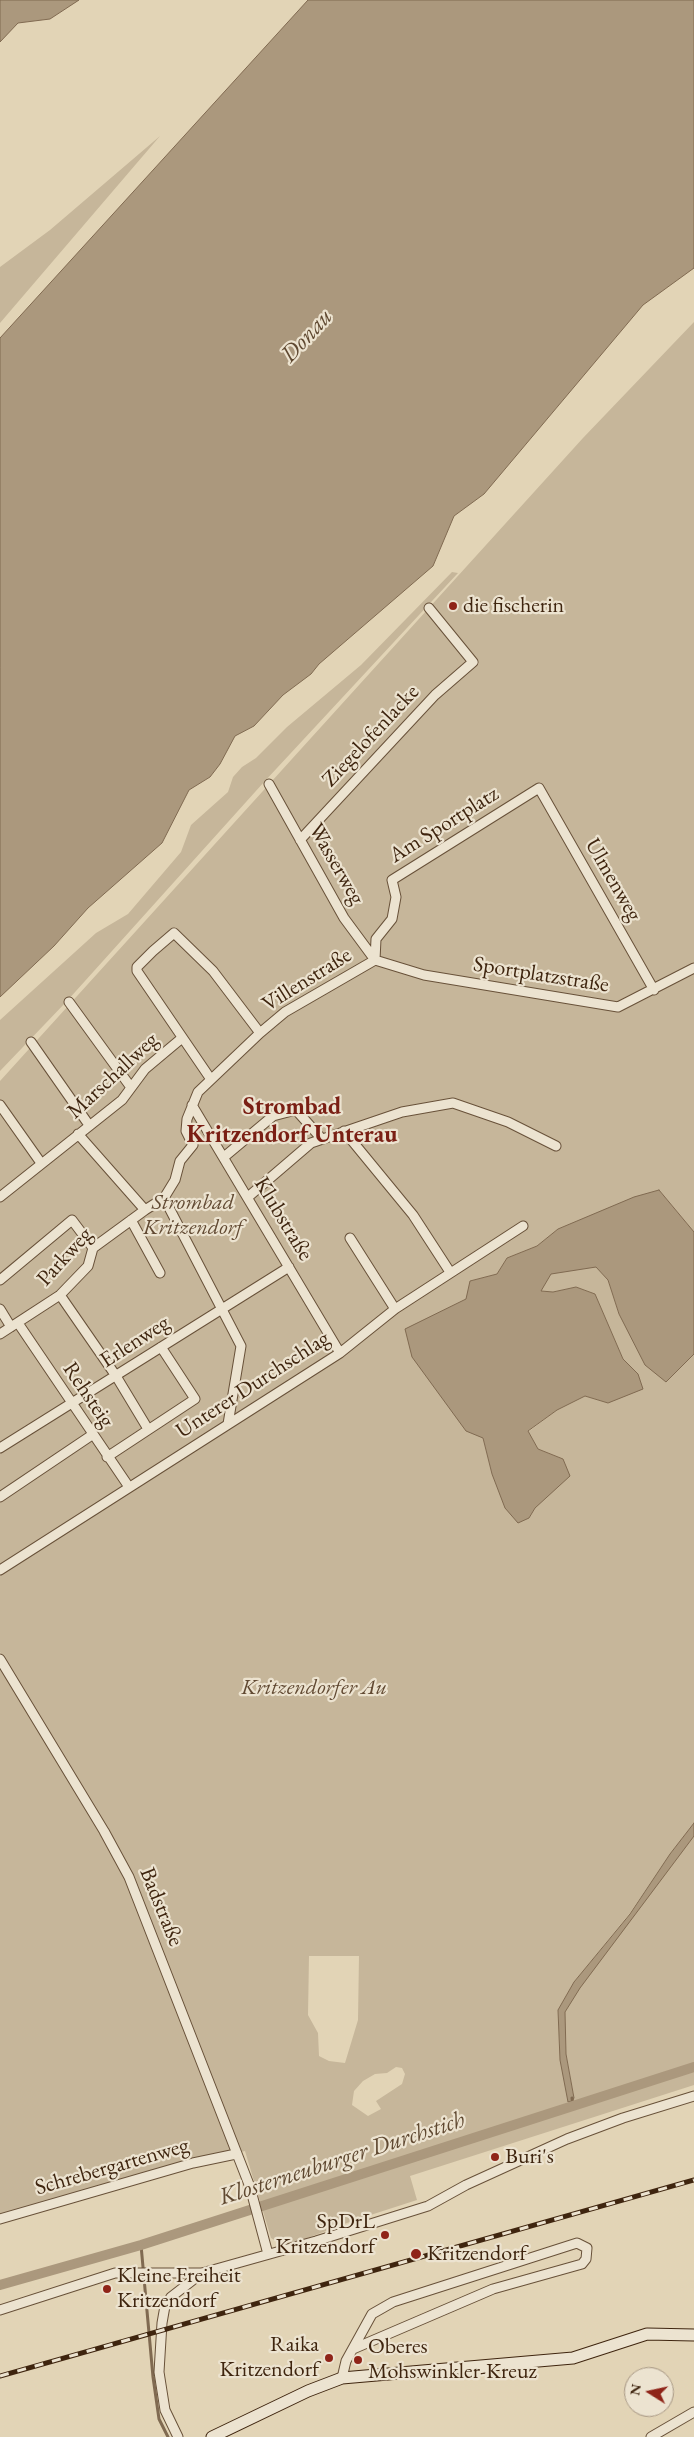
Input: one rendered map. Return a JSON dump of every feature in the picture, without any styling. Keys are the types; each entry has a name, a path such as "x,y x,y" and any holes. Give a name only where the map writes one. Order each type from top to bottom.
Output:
{"main road":[{"path":"212,2437 308,2391 342,2378 573,2358 648,2334 694,2335"}],"street":[{"name":"Ziegelofenlacke","path":"300,840 435,695 473,662 429,608"},
{"name":"Wasserweg","path":"269,784 344,918 375,960"},
{"name":"Am Sportplatz","path":"375,960 376,939 392,919 396,897 392,880 539,788"},
{"name":"Ulmenweg","path":"539,788 654,990"},
{"path":"210,1078 137,971 137,967 174,933 213,971 260,1033"},
{"name":"Sportplatzstraße","path":"375,960 424,975 618,1007 694,968"},
{"name":"Villenstraße","path":"164,1198 174,1180 180,1161 193,1145 186,1131 186,1119 198,1092 210,1078 285,1012 375,960"},
{"path":"69,1002 130,1086"},
{"name":"Marschallweg","path":"0,1197 122,1100 130,1086 146,1069 182,1038"},
{"path":"31,1042 89,1125"},
{"path":"248,1197 310,1143 402,1112 454,1103 508,1122 556,1146"},
{"path":"0,1105 41,1164"},
{"name":"Klubstraße","path":"192,1105 340,1352"},
{"path":"224,1157 273,1116 296,1110 322,1138"},
{"path":"344,1131 413,1215 450,1272"},
{"path":"78,1134 144,1210"},
{"path":"164,1198 241,1346 228,1424"},
{"name":"Parkweg","path":"0,1334 60,1295 88,1266 93,1248 144,1210 164,1198"},
{"path":"0,1280 72,1220 93,1248"},
{"path":"131,1220 160,1273"},
{"name":"Unterer Durchschlag","path":"0,1570 340,1352 395,1309 522,1226"},
{"path":"350,1238 395,1309"},
{"name":"Erlenweg","path":"0,1448 72,1405 289,1267"},
{"path":"60,1295 116,1376 148,1429"},
{"name":"Rehsteig","path":"0,1309 14,1325 72,1405 129,1487"},
{"path":"107,1456 195,1399 161,1347"},
{"path":"0,1496 92,1435"},
{"name":"Badstraße","path":"0,1660 104,1832 129,1877 250,2188 268,2254"},
{"path":"0,2310 115,2274 138,2272 202,2273 428,2206 466,2185 567,2139 622,2118 694,2096"},
{"name":"Schrebergartenweg","path":"0,2219 193,2163 236,2154"},
{"path":"342,2378 346,2361 372,2314 393,2302 577,2243 587,2248 586,2259 582,2264 492,2289 353,2349"},
{"path":"178,2437 165,2410 159,2372 162,2324 165,2306 171,2297 202,2273"},
{"path":"651,2437 694,2412"}],"green space":[{"path":"160,136 0,323 0,267 50,230"},
{"path":"694,322 694,1232 659,1190 558,1229 537,1246 507,1258 497,1274 470,1281 483,1438 492,1474 529,1518 563,1459 538,1449 528,1432 557,1410 585,1396 608,1403 638,1374 623,1359 595,1294 576,1287 553,1292 540,1291 551,1273 596,1266 608,1280 619,1314 666,1382 694,1354 694,1823 670,1854 630,1913 574,1982 558,2010 560,2060 574,2097 566,2054 565,2012 579,1988 694,1836 694,2085 410,2176 417,2200 355,2220 289,2245 283,2245 271,2238 245,2151 0,2214 0,1670 8,1665 0,1652 0,1574 340,1350 0,1566 0,1081 583,438","holes":["309,1956 359,1956 358,2020 345,2063 329,2061 319,2056 318,2033 308,2015","396,2067 402,2068 405,2074 402,2084 376,2101 381,2109 368,2116 352,2105 354,2091 363,2081 375,2074 387,2073"]},
{"path":"452,572 458,573 264,782 67,1001 0,1071 0,1020 96,933 128,914 181,852 191,825 228,792 233,777 242,767 256,758 287,727 361,665"}],"water":[{"path":"0,0 79,0 50,19 18,23 0,42"},
{"name":"Donau","path":"308,0 694,0 694,268 643,305 484,494 454,516 433,566 319,664 311,674 283,695 254,726 235,736 220,764 210,777 189,790 162,843 88,908 54,946 0,997 0,338"},
{"path":"659,1190 694,1232 694,1354 666,1382 645,1365 619,1314 608,1280 596,1267 551,1274 541,1291 553,1292 576,1287 595,1294 623,1359 638,1374 643,1389 608,1403 585,1396 557,1410 528,1431 538,1449 563,1459 570,1476 535,1508 529,1518 518,1523 505,1508 492,1474 483,1438 466,1431 412,1357 405,1329 466,1299 470,1281 497,1274 507,1258 537,1246 558,1229 634,1197"},
{"path":"694,1823 694,1836 580,1988 565,2012 566,2054 574,2098 568,2102 560,2060 558,2010 574,1982 630,1914 670,1854"}],"waterway":[{"name":"Klosterneuburger Durchstich","path":"0,2285 141,2245 694,2067"},
{"name":"Klosterneuburger Durchstich","path":"572,2098 573,2106"},
{"path":"141,2245 153,2377 159,2419 168,2437"}],"railway":[{"path":"0,2376 694,2180"}],"place":[{"name":"die fischerin","path":"453,606"},
{"name":"Buri's","path":"495,2157"},
{"name":"SpDrL Kritzendorf","path":"385,2235"},
{"name":"Kritzendorf","path":"416,2254"},
{"name":"Kleine Freiheit Kritzendorf","path":"107,2289"},
{"name":"Raika Kritzendorf","path":"329,2358"},
{"name":"Oberes Mohswinkler-Kreuz","path":"358,2360"}],"district":[{"name":"Strombad Kritzendorf Unterau","path":"292,1121"}],"park label":[{"name":"Strombad Kritzendorf","path":"193,1216"},
{"name":"Kritzendorfer Au","path":"314,1688"}]}
